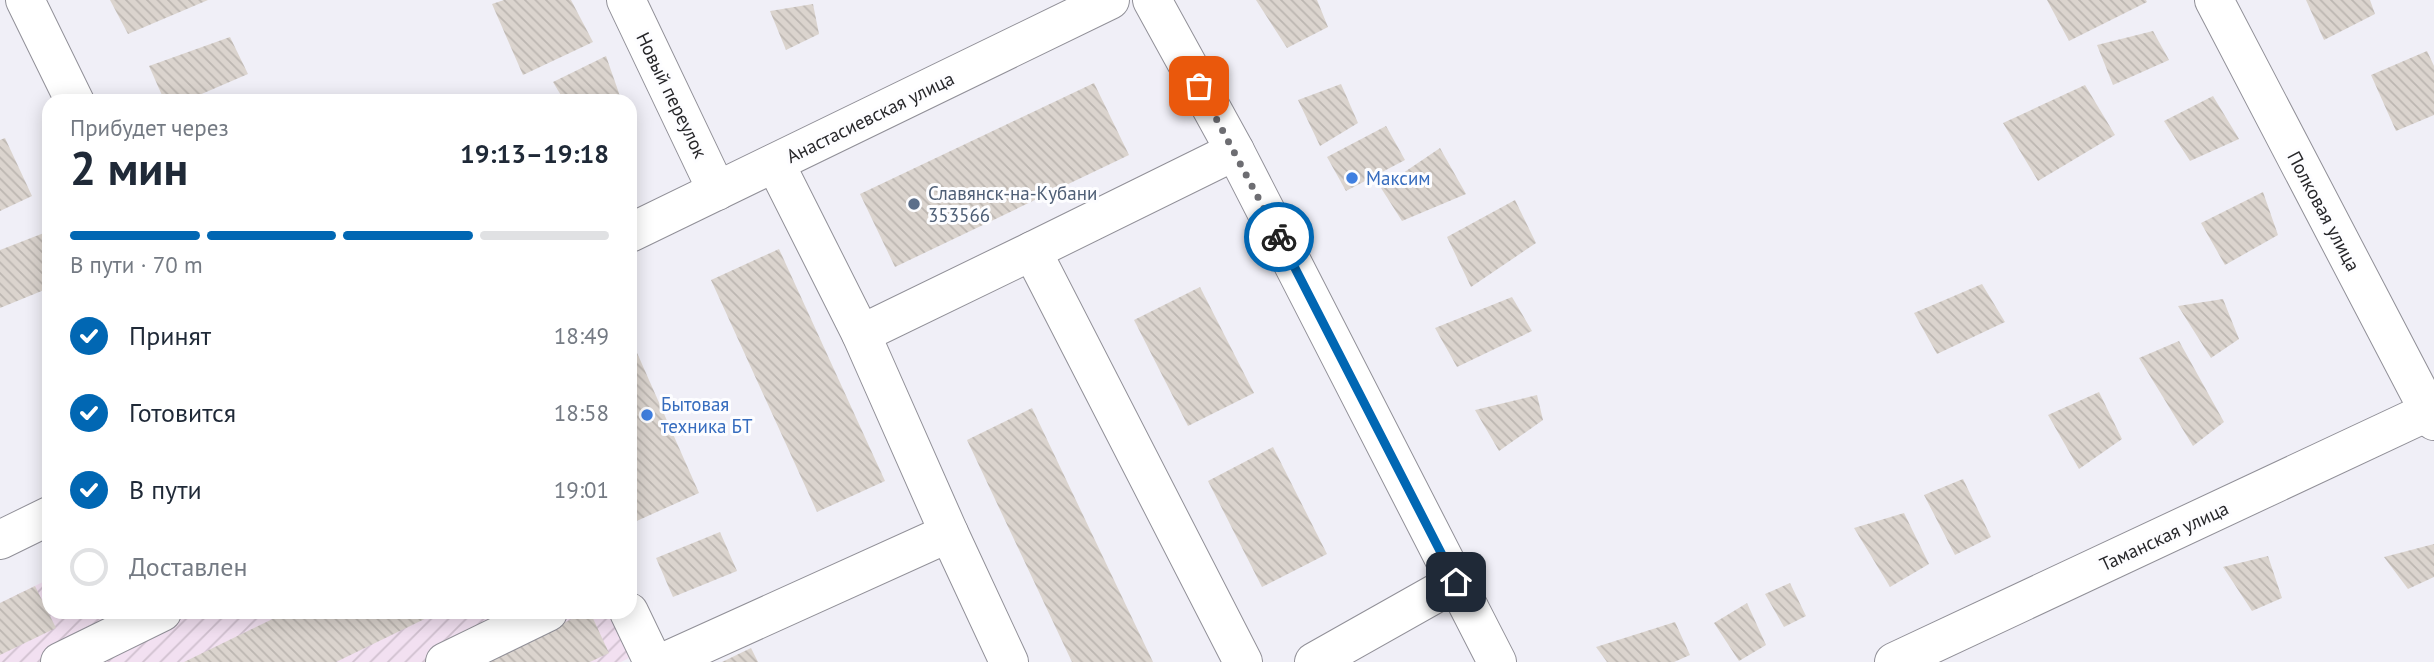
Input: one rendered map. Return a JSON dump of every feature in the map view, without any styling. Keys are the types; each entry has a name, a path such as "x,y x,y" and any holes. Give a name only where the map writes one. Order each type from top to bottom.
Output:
{"street":[{"path":"25,0 71,94"},
{"name":"Новый переулок","path":"626,0 717,191"},
{"name":"Анастасиевская улица","path":"637,230 1110,0"},
{"path":"1152,0 1235,151 1497,662"},
{"name":"Полковая улица","path":"2214,0 2432,414"},
{"path":"861,334 1235,151"},
{"path":"775,163 861,334 1009,662"},
{"path":"1032,251 1243,662"},
{"name":"Таманская улица","path":"1894,662 2432,414"},
{"path":"0,540 42,524"},
{"path":"664,662 949,533"},
{"path":"1314,662 1456,582"},
{"path":"60,662 146,619"},
{"path":"445,662 534,619"},
{"path":"632,619 653,662"}],"shaded area":[{"path":"42,582 42,619 615,619 633,656 621,662 0,662 0,603"}],"building":[{"path":"110,0 208,0 128,34"},
{"path":"504,0 571,0 593,42 523,75 492,4"},
{"path":"1256,0 1317,0 1328,27 1287,48"},
{"path":"2047,0 2146,0 2147,2 2069,41"},
{"path":"2306,0 2370,0 2375,14 2324,40"},
{"path":"813,4 819,34 786,50 770,11"},
{"path":"2153,31 2169,60 2113,85 2097,45"},
{"path":"230,37 248,74 202,94 161,94 149,66"},
{"path":"2427,51 2434,66 2434,115 2396,131 2371,75"},
{"path":"606,56 619,94 560,94 553,82"},
{"path":"1094,83 1129,155 895,267 860,194"},
{"path":"1341,84 1358,123 1320,146 1298,100"},
{"path":"2085,85 2115,135 2038,181 2003,123"},
{"path":"2213,96 2239,139 2190,161 2164,121"},
{"path":"1386,126 1405,160 1346,191 1327,157"},
{"path":"5,138 32,196 0,211 0,140"},
{"path":"1440,148 1466,194 1402,221 1381,188"},
{"path":"2263,192 2278,235 2225,265 2201,223"},
{"path":"1515,200 1536,243 1471,287 1447,237"},
{"path":"42,234 42,291 0,308 0,250"},
{"path":"779,249 885,481 817,512 711,280"},
{"path":"1982,284 2005,322 1937,354 1914,313"},
{"path":"1200,287 1254,393 1188,426 1134,320"},
{"path":"1512,297 1532,331 1457,367 1435,328"},
{"path":"2223,299 2239,339 2211,358 2178,306"},
{"path":"2179,341 2224,422 2193,446 2139,358"},
{"name":"Бытовая техника БТ","path":"637,353 699,493 637,521"},
{"path":"2099,392 2122,439 2079,469 2048,415"},
{"path":"1537,395 1543,420 1499,451 1475,410"},
{"path":"1032,408 1153,662 1072,662 967,440"},
{"path":"1273,447 1327,554 1262,587 1208,481"},
{"path":"1963,479 1991,537 1955,555 1924,495"},
{"path":"1904,513 1929,564 1890,587 1854,528"},
{"path":"720,532 737,571 673,597 656,558"},
{"path":"2434,544 2434,577 2408,589 2384,557"},
{"path":"2268,556 2282,598 2252,611 2223,567"},
{"path":"1790,583 1806,616 1784,627 1765,594"},
{"path":"35,586 42,600 42,619 52,619 56,628 0,655 0,603"},
{"path":"1747,603 1766,645 1739,661 1714,623"},
{"path":"273,619 425,619 336,662 184,662"},
{"path":"572,619 593,619 609,653 590,662 485,662"},
{"path":"1675,622 1690,655 1674,662 1607,662 1596,647"},
{"path":"751,648 758,662 722,662"}],"way so far":[{"path":"1199,86 1279,237"}],"place":[{"name":"Максим","path":"1352,178"},
{"name":"Славянск-на-Кубани 353566","path":"914,204"},
{"name":"Бытовая техника БТ","path":"647,415"}],"route":[{"path":"1279,237 1456,582"}]}
